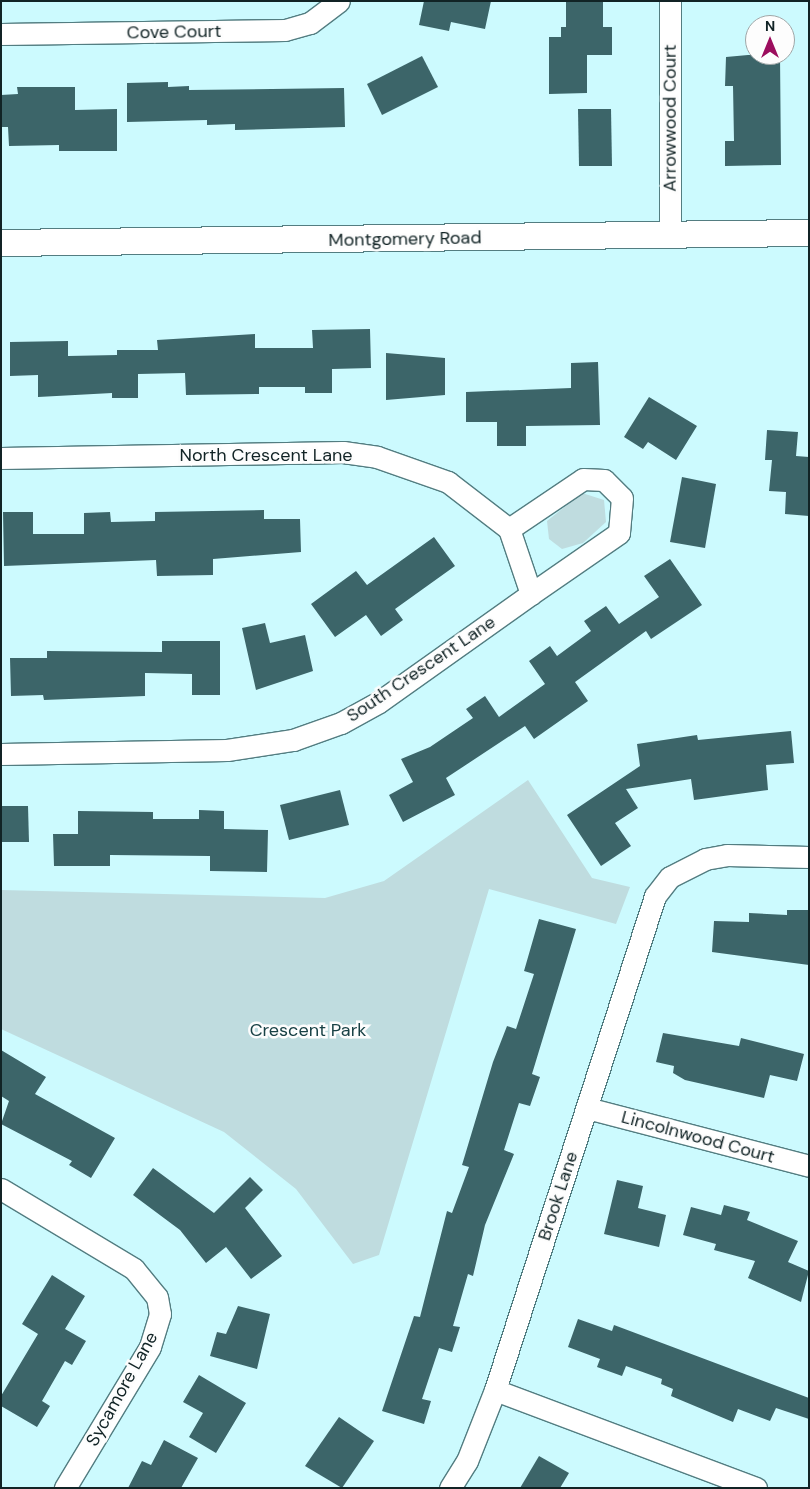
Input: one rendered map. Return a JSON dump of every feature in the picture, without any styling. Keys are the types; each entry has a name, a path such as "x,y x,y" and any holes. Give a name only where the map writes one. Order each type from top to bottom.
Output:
{"street":[{"name":"Cove Court","path":"1,34 285,30 319,18 339,1"},
{"name":"Arrowwood Court","path":"670,1 670,235"},
{"name":"Montgomery Road","path":"1,243 809,233"},
{"name":"North Crescent Lane","path":"1,458 343,452 377,457 448,482 510,529"},
{"name":"South Crescent Lane","path":"1,754 227,750 293,740 341,723 379,702 619,533 622,498 604,480 583,479 510,529"},
{"path":"510,529 531,594"},
{"name":"Brook Lane","path":"450,1488 467,1460 495,1390 655,896 670,877 683,867 727,854 809,857"},
{"name":"Lincolnwood Court","path":"587,1108 809,1166"},
{"name":"Sycamore Lane","path":"1,1189 134,1269 158,1297 160,1314 150,1346 65,1488"},
{"path":"495,1390 756,1488"}],"green space":[{"path":"582,493 604,500 606,522 583,543 562,549 549,539 547,521"},
{"name":"Crescent Park","path":"528,780 592,878 630,887 616,924 489,889 379,1255 353,1264 296,1189 224,1132 1,1029 1,890 325,898 384,881"}],"building":[{"path":"424,1 491,1 485,29 451,22 449,31 419,25"},
{"path":"566,1 603,1 603,27 612,27 612,55 587,55 587,93 549,94 549,37 561,37 561,27 566,27"},
{"path":"745,55 745,65 780,65 781,165 725,166 725,141 734,141 733,86 725,86 726,57"},
{"path":"422,56 438,87 382,115 367,84"},
{"path":"168,82 168,87 189,86 189,90 344,88 345,127 235,130 235,124 207,125 207,120 127,122 127,83"},
{"path":"17,87 75,87 75,110 117,109 117,151 59,151 59,145 9,146 8,127 1,127 1,95 18,94"},
{"path":"578,109 611,109 612,166 579,166"},
{"path":"370,329 371,368 332,369 332,393 305,393 305,387 259,387 259,394 186,395 185,373 138,374 138,398 112,398 112,393 38,397 38,375 10,376 10,342 68,341 68,356 117,355 117,350 158,350 157,340 255,334 255,348 313,348 312,330"},
{"path":"386,353 445,358 445,395 386,400"},
{"path":"598,362 600,425 526,426 526,446 497,446 497,422 466,422 466,392 571,388 571,363"},
{"path":"649,397 697,426 676,460 648,442 643,449 624,437"},
{"path":"767,430 798,432 796,456 809,457 809,516 785,514 786,492 769,491 772,460 765,460"},
{"path":"682,477 716,484 705,548 670,542"},
{"path":"264,510 264,519 300,519 301,552 213,559 213,575 157,576 156,560 4,566 3,512 33,512 33,534 84,534 84,513 110,512 111,522 155,521 155,512"},
{"path":"434,537 455,566 395,609 403,620 381,636 366,615 335,637 311,604 356,571 367,585"},
{"path":"670,559 702,605 651,639 646,631 575,682 588,701 534,739 525,726 446,778 455,795 403,822 389,795 413,782 401,759 430,747 473,718 466,709 485,696 499,717 545,684 529,661 550,646 557,656 591,631 584,621 606,606 619,624 659,597 644,576"},
{"path":"265,623 270,643 305,635 313,671 256,690 242,628"},
{"path":"162,641 220,641 220,695 192,695 192,674 145,673 145,696 44,700 43,695 11,696 10,658 47,658 47,651 162,652"},
{"path":"791,731 794,763 766,765 768,790 694,800 691,779 626,789 638,808 615,823 631,846 601,866 567,815 640,766 637,744 697,735 698,740"},
{"path":"340,790 349,825 289,840 280,805"},
{"path":"1,806 28,806 29,842 1,842"},
{"path":"199,810 224,811 224,829 268,830 267,872 210,871 210,856 110,855 110,866 54,866 53,834 78,834 78,811 153,812 153,819 199,819"},
{"path":"787,910 809,910 809,965 712,952 714,921 749,922 749,913 787,915"},
{"path":"539,919 576,929 532,1074 540,1077 530,1106 519,1103 504,1150 514,1154 485,1225 473,1276 468,1274 453,1326 460,1327 452,1352 439,1348 422,1399 431,1401 424,1424 382,1411 414,1316 420,1317 447,1211 452,1213 469,1167 462,1165 493,1062 507,1026 516,1029 534,974 524,971"},
{"path":"663,1033 739,1046 741,1038 804,1054 797,1081 770,1075 764,1098 685,1080 673,1073 674,1066 656,1062"},
{"path":"1,1050 46,1077 35,1094 115,1138 91,1178 69,1165 72,1161 1,1124 9,1101 1,1096"},
{"path":"153,1168 214,1213 250,1177 263,1190 245,1208 282,1256 251,1279 226,1247 206,1263 180,1230 133,1195"},
{"path":"617,1180 643,1186 638,1208 666,1215 659,1247 604,1234"},
{"path":"724,1205 750,1212 747,1220 798,1241 788,1262 809,1271 801,1302 748,1278 755,1261 714,1250 716,1244 683,1235 691,1207 721,1215"},
{"path":"52,1275 85,1296 65,1329 86,1341 72,1365 65,1361 42,1401 50,1406 37,1427 1,1406 1,1396 38,1334 22,1324"},
{"path":"238,1306 270,1314 257,1369 210,1356 217,1332 226,1334"},
{"path":"578,1319 612,1331 614,1325 809,1398 809,1419 776,1408 770,1421 738,1409 733,1422 671,1396 673,1389 661,1384 662,1379 626,1366 622,1376 597,1367 600,1359 568,1347"},
{"path":"199,1375 246,1403 216,1453 189,1437 203,1413 183,1402"},
{"path":"339,1417 374,1441 342,1488 305,1466"},
{"path":"164,1440 198,1458 181,1488 128,1488 142,1461 151,1465"},
{"path":"539,1456 569,1473 560,1488 520,1488"}]}
